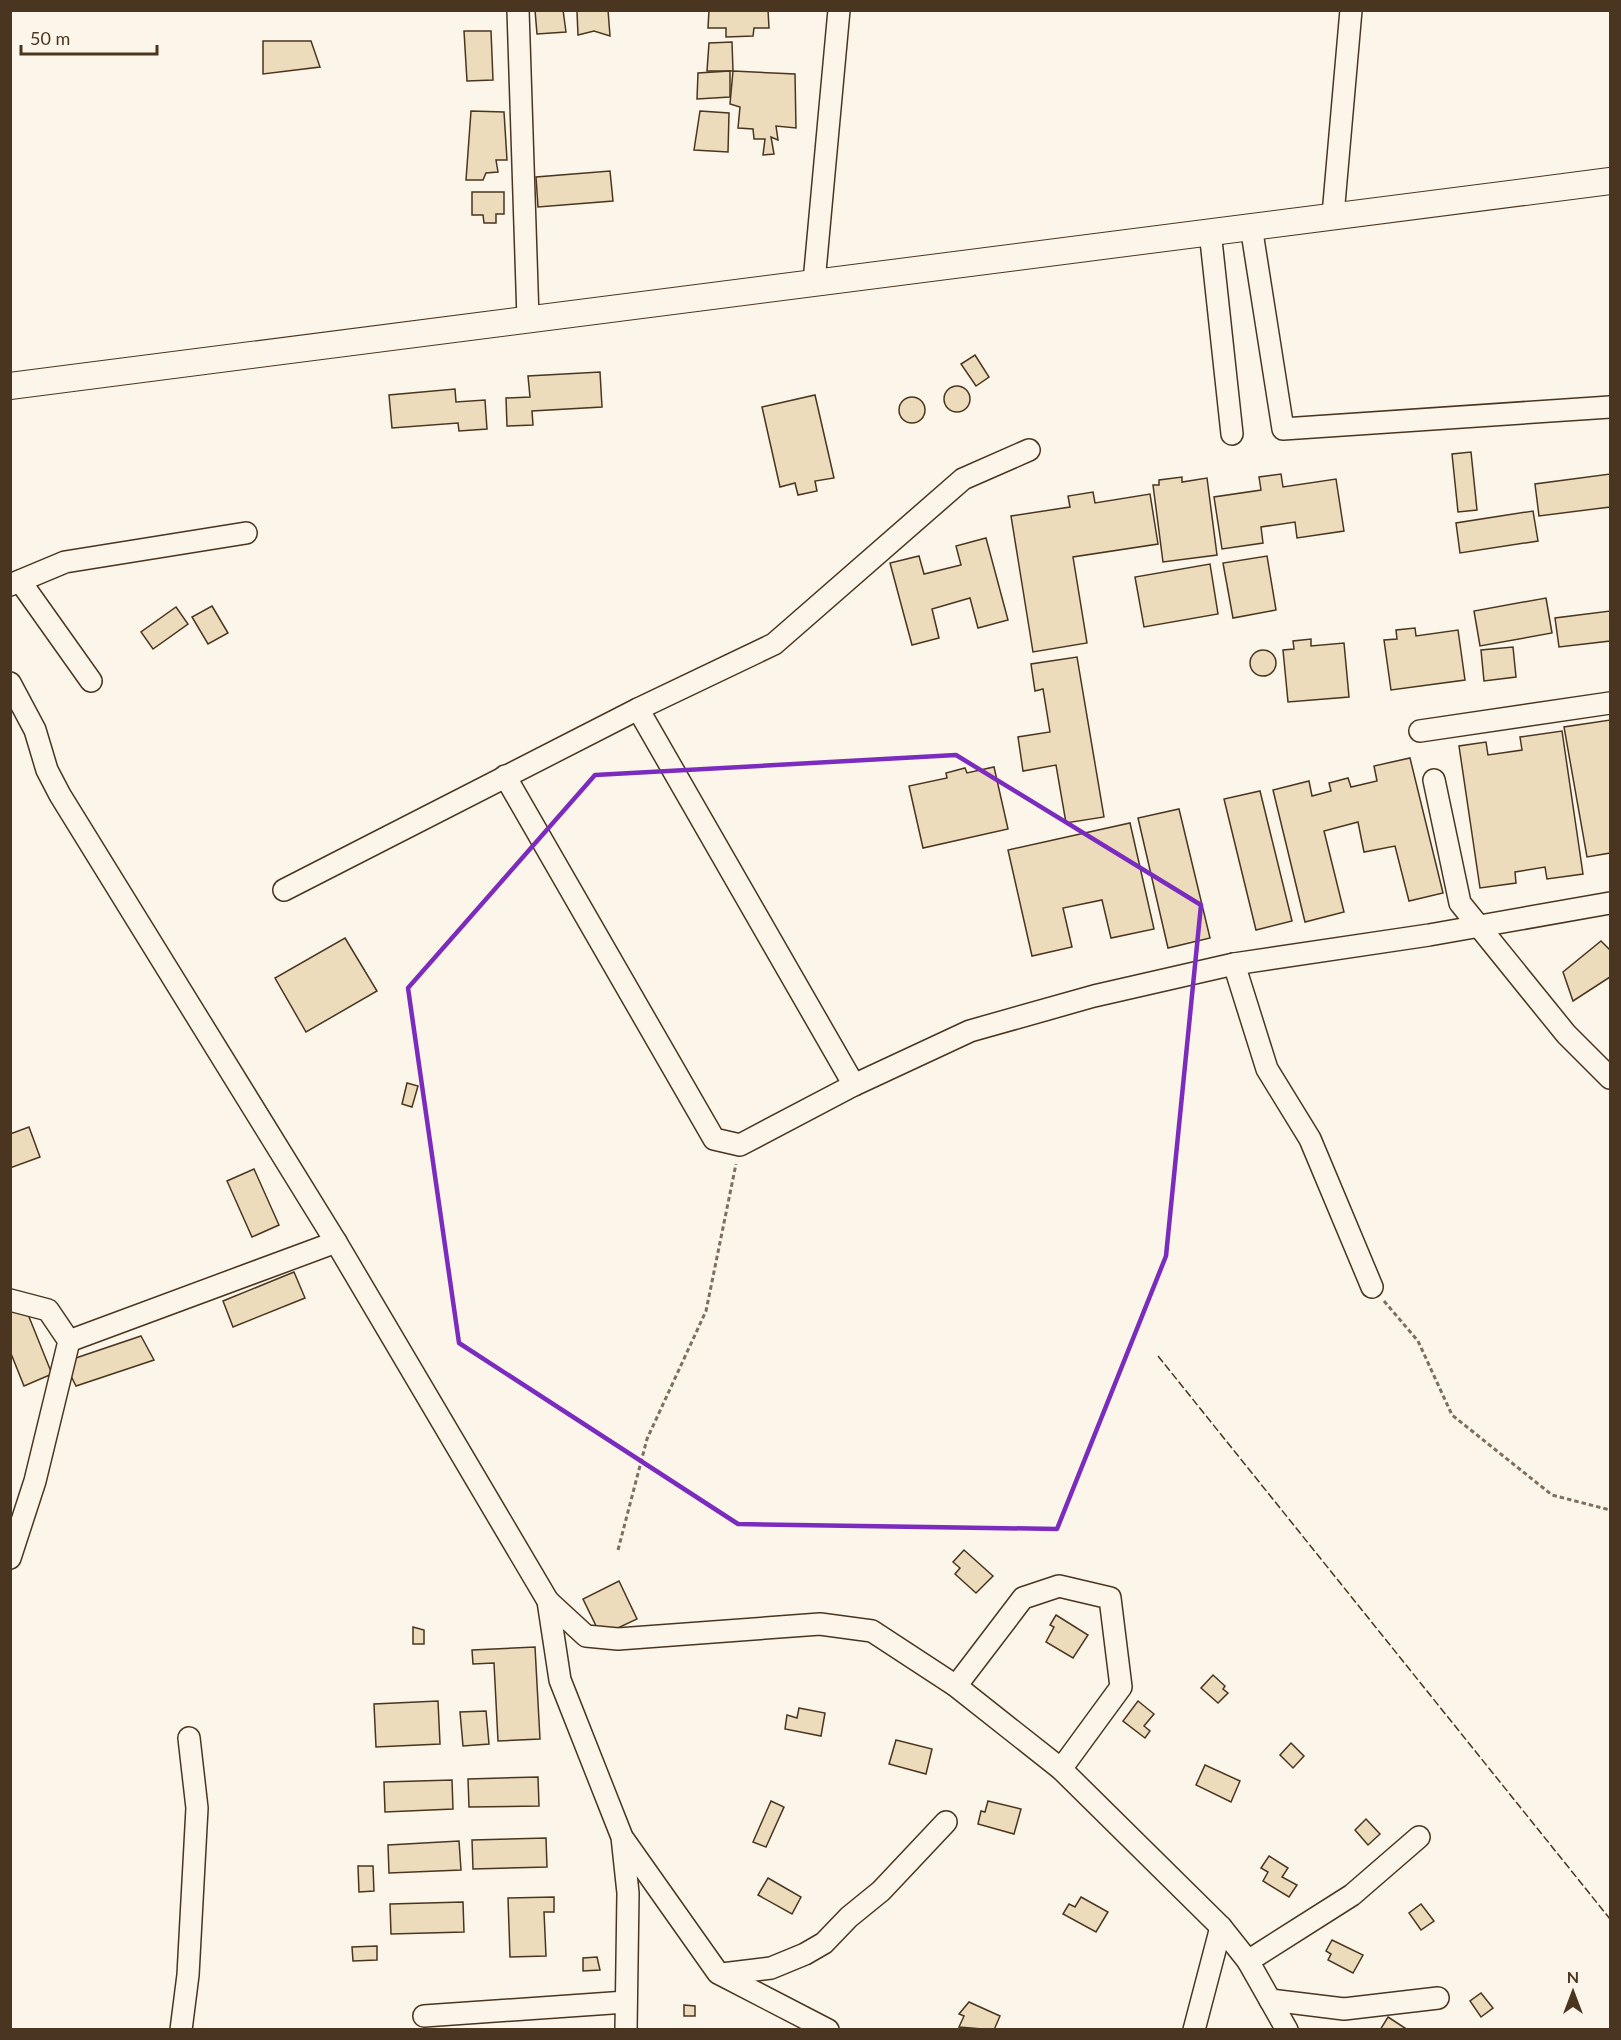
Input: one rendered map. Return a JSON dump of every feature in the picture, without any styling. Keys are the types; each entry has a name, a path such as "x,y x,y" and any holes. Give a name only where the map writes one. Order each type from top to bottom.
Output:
{"main road":[{"path":"10,386 1611,181"}],"street":[{"path":"518,10 528,319"},
{"path":"814,282 839,10"},
{"path":"1333,215 1351,10"},
{"path":"1251,226 1283,429 1611,407"},
{"path":"1210,231 1232,434"},
{"path":"284,890 638,709 774,644 963,479 1029,450"},
{"path":"90,681 15,583 65,562 246,533"},
{"path":"10,683 34,730 47,770 60,795 336,1242 548,1601 586,1636 618,1640 820,1623 872,1631 956,1686 1061,1769 1221,1927 1248,1961 1287,2030"},
{"path":"1420,731 1611,703"},
{"path":"638,709 854,1085"},
{"path":"505,776 714,1139 740,1145 854,1085 970,1031 1094,996 1234,964 1611,903"},
{"path":"1434,780 1460,903 1566,1034 1611,1078"},
{"path":"1234,964 1267,1069 1310,1139 1372,1287"},
{"path":"69,1341 336,1242"},
{"path":"10,1300 48,1310 69,1341 35,1481 10,1558"},
{"path":"956,1686 1023,1598 1059,1586 1110,1599 1121,1687 1061,1769"},
{"path":"548,1601 560,1680 622,1837 680,1922 722,1974 828,2030"},
{"path":"181,2030 188,1975 196,1808 189,1738"},
{"path":"722,1974 771,1968 805,1954 824,1943 849,1917 881,1892 946,1822"},
{"path":"622,1837 628,1893 626,2030"},
{"path":"1248,1961 1352,1895 1419,1837"},
{"path":"1194,2030 1221,1927"},
{"path":"1270,2000 1344,2009 1438,1998"},
{"path":"424,2016 626,2002"}],"path":[{"path":"618,1550 647,1439 706,1311 740,1145"},
{"path":"1372,1287 1418,1341 1452,1415 1552,1495 1611,1510"}],"highlighted area":[{"path":"956,755 1201,905 1166,1256 1057,1529 738,1524 459,1343 408,988 595,775"}],"building":[{"path":"535,10 563,10 566,32 537,34"},
{"path":"579,10 608,10 610,36 594,31 578,35 577,12"},
{"path":"709,10 768,10 769,28 754,28 753,36 726,37 726,28 708,28"},
{"path":"464,31 491,31 493,80 467,81"},
{"path":"263,41 311,41 320,67 263,74"},
{"path":"732,42 733,71 707,71 709,43"},
{"path":"730,71 730,97 697,99 698,73"},
{"path":"733,71 795,74 796,128 776,126 778,140 771,137 774,154 763,155 765,139 754,139 753,129 738,128 740,107 730,104"},
{"path":"471,111 504,112 507,160 496,160 498,172 486,173 483,180 466,180"},
{"path":"700,111 729,113 728,152 694,150"},
{"path":"610,171 613,201 538,207 536,177"},
{"path":"472,192 504,192 504,214 496,214 496,223 484,223 483,215 472,215"},
{"path":"975,355 989,377 976,386 961,364"},
{"path":"600,372 602,407 532,411 533,425 507,426 506,398 530,397 528,376"},
{"path":"957,386 966,390 970,399 966,408 957,412 948,408 944,399 948,390"},
{"path":"455,389 456,402 485,400 487,429 459,431 458,423 392,428 389,395"},
{"path":"815,395 834,478 815,481 817,491 798,495 795,483 780,487 762,407"},
{"path":"912,397 921,401 925,410 921,419 912,423 903,419 899,410 903,401"},
{"path":"1471,452 1477,510 1458,512 1452,454"},
{"path":"1281,474 1283,487 1336,479 1344,531 1297,538 1295,522 1261,527 1263,543 1222,549 1214,497 1261,490 1259,477"},
{"path":"1610,474 1610,507 1539,516 1535,484"},
{"path":"1182,477 1182,482 1207,478 1217,555 1163,562 1153,485 1159,485 1159,480"},
{"path":"1093,492 1095,503 1150,494 1158,544 1073,557 1087,643 1033,652 1011,516 1070,507 1068,496"},
{"path":"1533,511 1538,541 1460,553 1456,523"},
{"path":"986,538 1008,620 978,628 970,598 932,609 939,638 912,645 890,563 919,556 924,574 961,565 956,546"},
{"path":"1267,556 1276,610 1233,618 1223,563"},
{"path":"1210,564 1218,614 1144,627 1135,577"},
{"path":"1546,598 1552,633 1480,646 1474,611"},
{"path":"212,606 228,633 208,644 192,617"},
{"path":"176,607 188,624 153,649 141,632"},
{"path":"1610,611 1610,641 1559,647 1555,618"},
{"path":"1415,628 1416,636 1458,630 1465,680 1391,690 1384,640 1397,639 1396,630"},
{"path":"1311,639 1311,646 1344,643 1349,697 1288,702 1283,650 1294,649 1293,641"},
{"path":"1513,647 1516,677 1484,681 1481,650"},
{"path":"1263,650 1272,654 1276,663 1272,672 1263,676 1254,672 1250,663 1254,654"},
{"path":"1077,657 1104,817 1066,823 1056,765 1023,771 1018,737 1050,732 1043,689 1035,691 1031,664"},
{"path":"1610,720 1610,853 1587,857 1564,727"},
{"path":"1562,731 1583,874 1547,879 1545,867 1515,872 1516,883 1480,888 1459,746 1486,742 1488,755 1522,750 1520,737"},
{"path":"1410,758 1443,893 1409,901 1395,846 1364,852 1358,822 1324,831 1344,912 1305,922 1273,790 1309,781 1312,796 1331,791 1329,783 1348,778 1351,787 1377,781 1374,766"},
{"path":"994,767 1008,829 923,848 909,786 947,778 946,773 965,768 967,773"},
{"path":"1260,791 1292,921 1256,930 1224,799"},
{"path":"1179,809 1210,938 1168,948 1138,818"},
{"path":"1130,823 1154,929 1111,938 1102,900 1063,908 1072,947 1032,956 1008,850"},
{"path":"345,938 377,991 306,1032 275,978"},
{"path":"1601,941 1610,950 1610,977 1573,1001 1563,972"},
{"path":"407,1083 418,1086 412,1107 402,1104"},
{"path":"29,1127 40,1157 10,1168 10,1134"},
{"path":"254,1169 279,1225 252,1237 227,1181"},
{"path":"294,1272 305,1298 233,1327 223,1301"},
{"path":"23,1302 52,1374 24,1386 10,1351 10,1306"},
{"path":"141,1336 154,1360 76,1386 64,1362"},
{"path":"964,1550 993,1576 976,1593 955,1574 960,1568 953,1562"},
{"path":"619,1581 637,1619 601,1636 583,1599"},
{"path":"1056,1615 1088,1635 1073,1658 1046,1642 1054,1627 1050,1625"},
{"path":"413,1627 424,1630 424,1644 413,1644"},
{"path":"535,1647 540,1739 498,1741 494,1663 473,1664 472,1650"},
{"path":"1213,1675 1225,1686 1223,1689 1228,1693 1218,1703 1201,1688"},
{"path":"438,1701 440,1744 376,1747 374,1704"},
{"path":"1138,1701 1154,1714 1144,1726 1150,1731 1145,1738 1123,1721"},
{"path":"799,1708 825,1713 821,1736 785,1729 787,1715 797,1718"},
{"path":"486,1711 489,1744 463,1746 460,1712"},
{"path":"896,1740 932,1749 926,1774 889,1764"},
{"path":"1291,1743 1304,1756 1293,1768 1280,1755"},
{"path":"1205,1765 1240,1781 1231,1802 1196,1785"},
{"path":"538,1777 539,1806 469,1807 468,1779"},
{"path":"452,1780 453,1809 385,1812 384,1782"},
{"path":"771,1801 784,1807 766,1847 753,1842"},
{"path":"988,1801 1021,1809 1014,1834 978,1824 981,1811 985,1812"},
{"path":"1366,1819 1380,1834 1368,1845 1355,1830"},
{"path":"546,1838 547,1867 473,1869 472,1840"},
{"path":"459,1841 461,1870 389,1873 388,1845"},
{"path":"1269,1856 1288,1868 1282,1877 1297,1885 1289,1897 1263,1881 1268,1872 1261,1868"},
{"path":"358,1866 373,1866 374,1891 359,1892"},
{"path":"768,1878 801,1897 792,1914 758,1895"},
{"path":"554,1897 554,1912 544,1912 546,1956 510,1957 508,1898"},
{"path":"1081,1897 1108,1912 1096,1932 1063,1914 1069,1904 1075,1907"},
{"path":"463,1902 464,1932 391,1934 390,1904"},
{"path":"1421,1904 1434,1921 1421,1930 1409,1913"},
{"path":"1332,1940 1363,1955 1353,1973 1328,1960 1331,1954 1326,1951"},
{"path":"377,1946 377,1960 353,1961 352,1947"},
{"path":"597,1957 600,1970 583,1971 583,1958"},
{"path":"1481,1993 1493,2008 1481,2017 1470,2001"},
{"path":"969,2002 1000,2016 994,2030 959,2027 964,2016 959,2014"},
{"path":"684,2005 695,2006 695,2016 684,2016"},
{"path":"1388,2017 1408,2030 1380,2030"}],"fence":[{"path":"1158,1356 1610,1919"}]}
